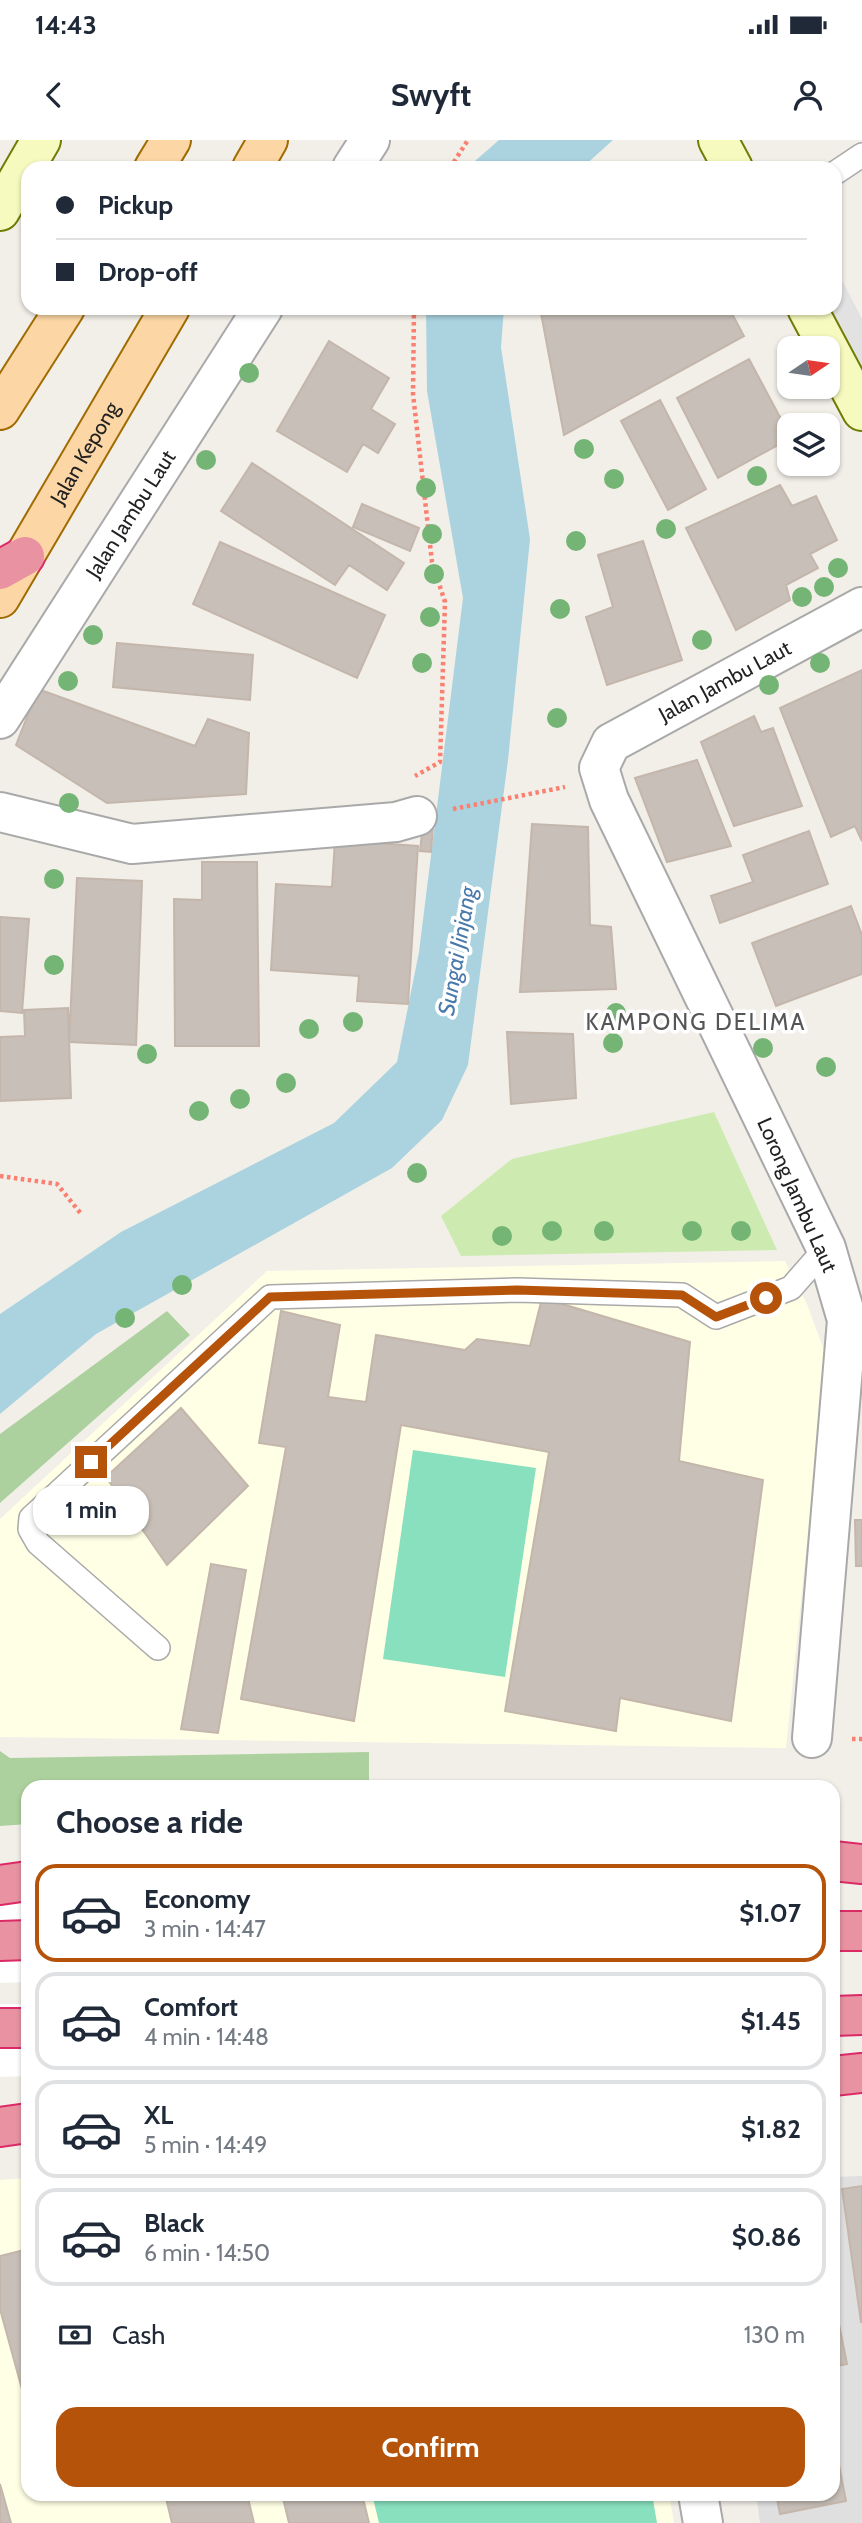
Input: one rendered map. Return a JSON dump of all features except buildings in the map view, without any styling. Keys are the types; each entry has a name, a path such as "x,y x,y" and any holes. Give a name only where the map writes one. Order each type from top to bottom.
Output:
{"highway":[{"path":"840,1862 862,1864"},
{"path":"0,1868 21,1868"},
{"path":"0,1885 21,1882"},
{"path":"840,1931 862,1931"},
{"path":"0,1941 21,1940"},
{"path":"840,2016 862,2015"},
{"path":"0,2028 21,2028"},
{"path":"840,2075 862,2073"},
{"path":"0,2127 21,2124"}],"main road":[{"path":"158,161 172,140"},
{"path":"256,161 268,140"},
{"path":"0,410 61,315"},
{"name":"Jalan Kepong","path":"0,598 12,563 166,315"}],"street":[{"path":"29,161 41,140"},
{"path":"356,161 370,140"},
{"path":"718,140 729,161"},
{"path":"0,211 21,175"},
{"name":"Jalan Jambu Laut","path":"0,719 259,315"},
{"path":"811,315 862,411"},
{"name":"Jalan Jambu Laut","path":"598,768 611,743 862,607"},
{"name":"Lorong Jambu Laut","path":"598,768 609,800 826,1248 847,1320 812,1738"},
{"path":"0,812 132,844 396,822 431,813"},
{"path":"699,2501 703,2523"}],"lane":[{"path":"842,168 862,155"},
{"path":"158,1648 37,1543 30,1530 31,1518 270,1297 517,1290 682,1295 716,1317 791,1288 826,1248"}],"path":[{"path":"454,161 468,140"},
{"path":"414,315 413,394 432,562 445,602 440,762"},
{"path":"431,813 561,788"},
{"path":"0,1176 57,1184 82,1216"}],"shaded area":[{"path":"842,282 862,319 862,374 831,315 842,315"},
{"path":"785,1261 807,1304 826,1356 786,1748 0,1737 0,1519 267,1271"},
{"path":"862,2176 862,2523 760,2523 757,2501 840,2501 840,2177"},
{"path":"21,2178 21,2501 670,2501 674,2523 0,2523 0,2180"}],"green space":[{"path":"714,1112 777,1250 461,1256 441,1216 512,1159"},
{"path":"167,1311 190,1335 0,1503 0,1434"},
{"path":"413,1450 536,1468 505,1677 383,1659"},
{"path":"0,1751 10,1758 369,1752 369,1780 21,1780 21,1824 0,1826"},
{"path":"374,2501 653,2501 657,2523 379,2523"}],"water":[{"path":"499,140 613,140 590,161 475,161"},
{"name":"Sungai Jinjang","path":"426,315 503,315 501,347 530,539 508,760 468,1065 442,1120 392,1168 96,1334 0,1414 0,1314 121,1232 334,1123 397,1062 419,952 463,598 427,391"}],"pier":[{"path":"21,1901 21,1982 0,1983 0,1902"},
{"path":"0,2004 21,2004 21,2076 0,2077"}],"district":[{"name":"KAMPONG DELIMA","path":"696,1022"}],"route":[{"path":"91,1462 270,1297 517,1290 682,1295 716,1317 766,1298"}]}
